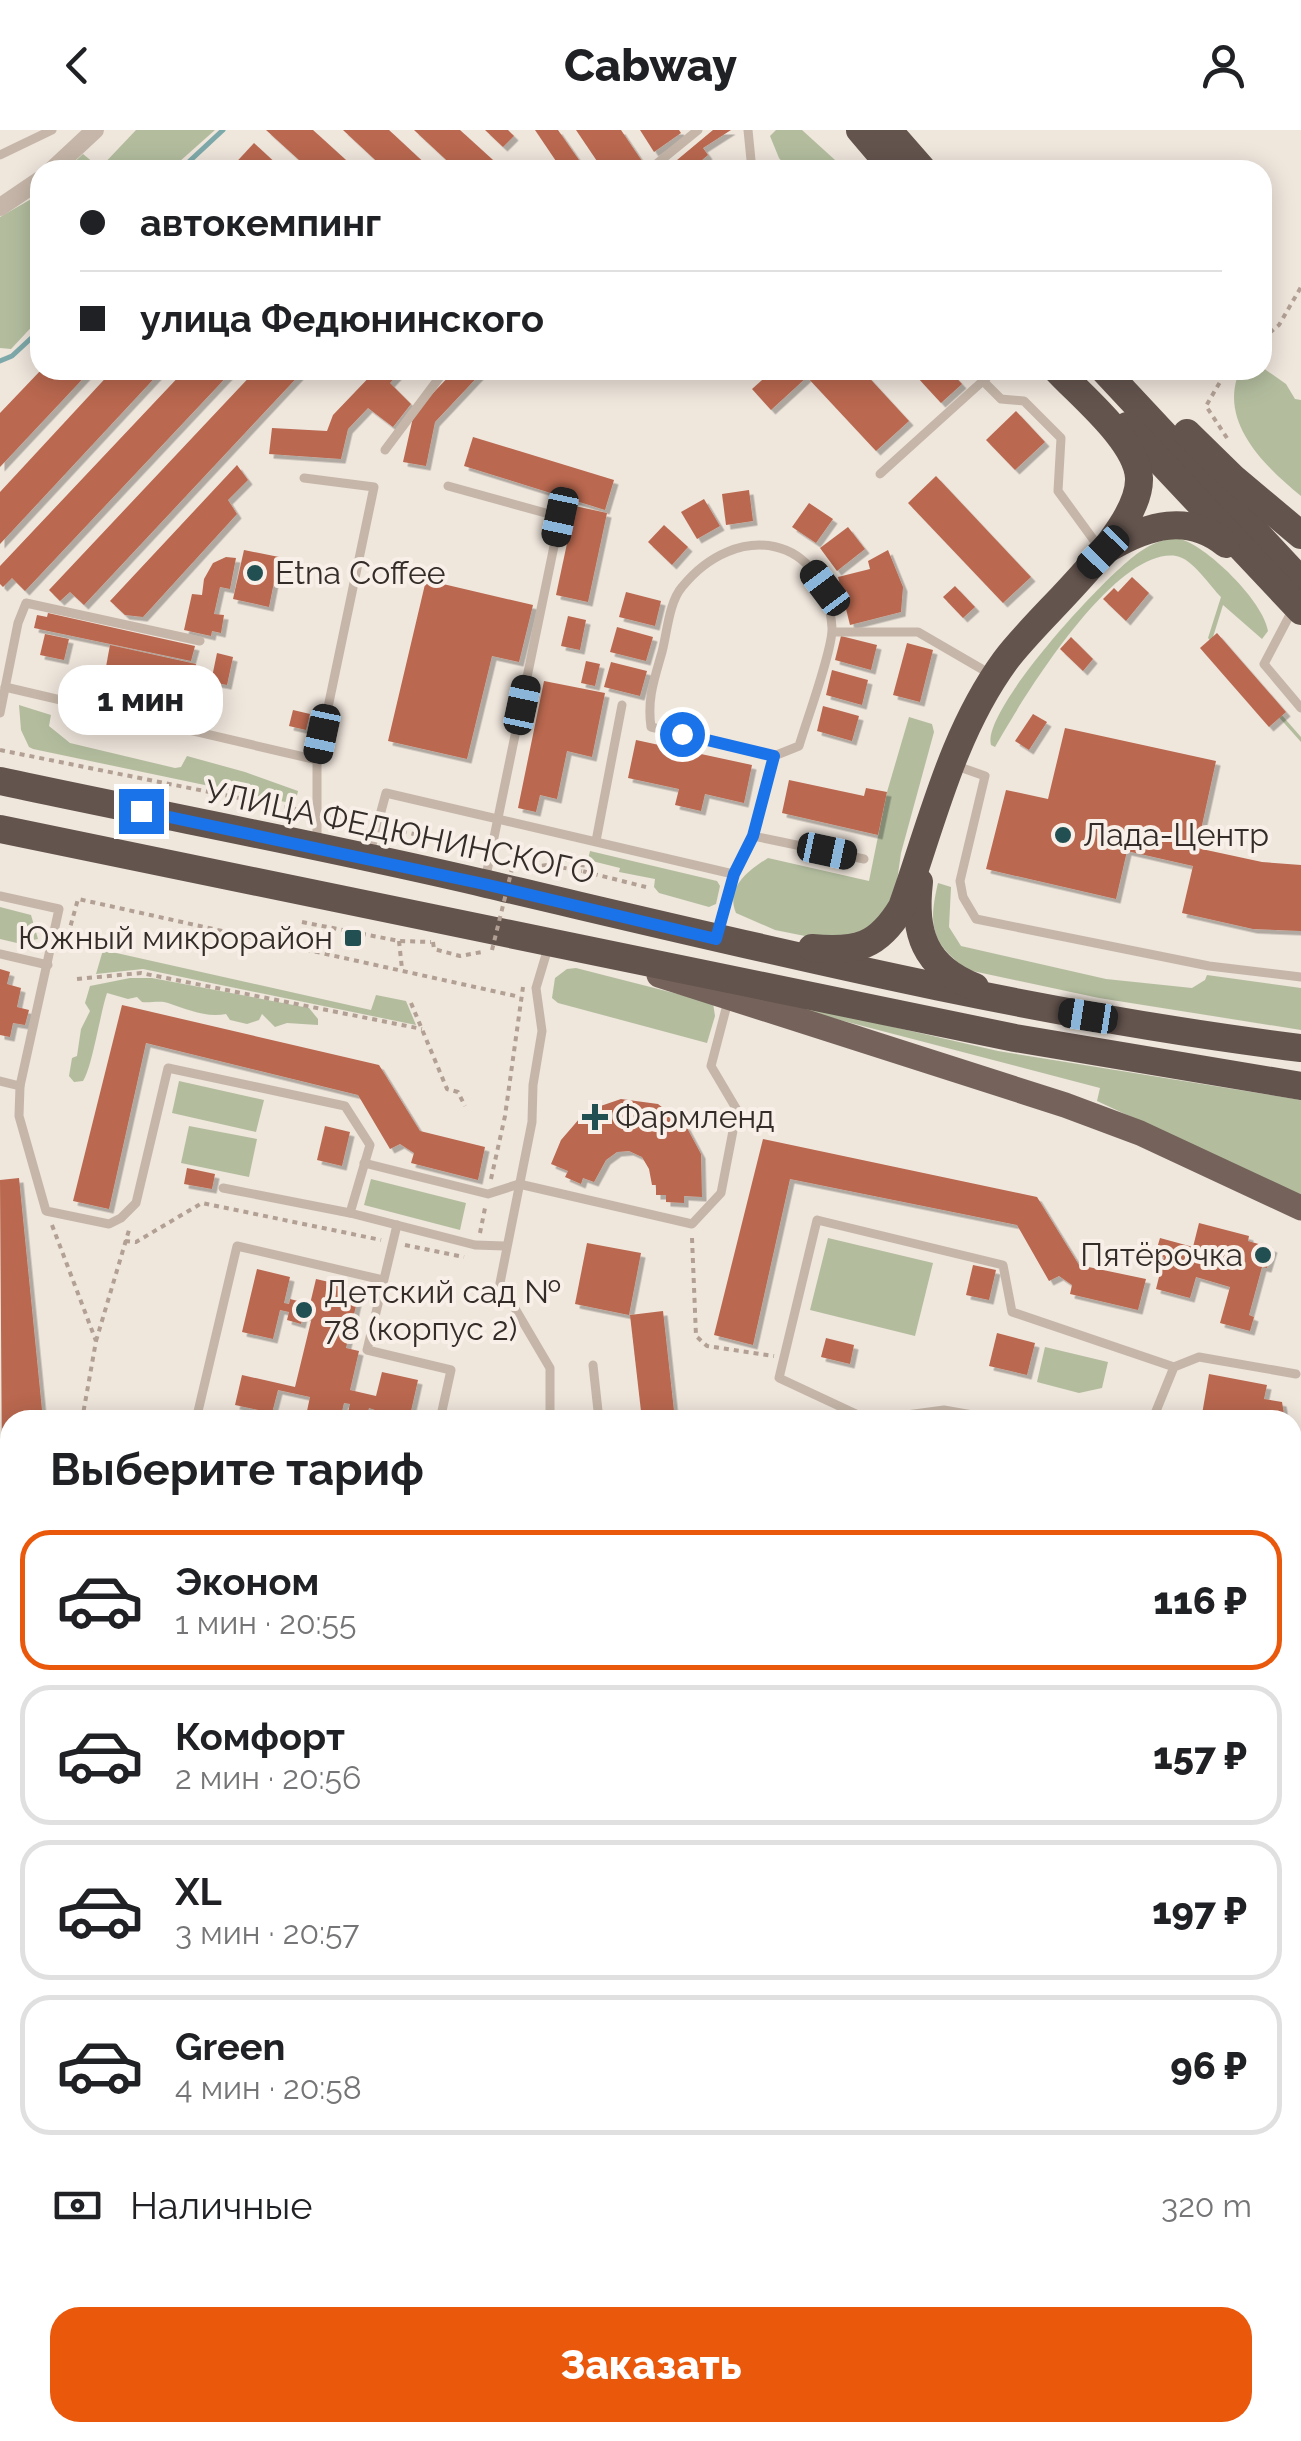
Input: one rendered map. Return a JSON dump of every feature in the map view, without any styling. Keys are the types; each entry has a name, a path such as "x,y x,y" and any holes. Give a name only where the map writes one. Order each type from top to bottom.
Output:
{"highway":[{"path":"858,130 895,149"},
{"path":"858,130 878,160"},
{"path":"721,940 842,950 870,943 892,925 902,907 968,719 1029,630 1103,552 1138,493 1138,470 1121,439 1066,380"},
{"path":"1084,380 1293,595"},
{"path":"1112,380 1293,595"},
{"path":"1136,380 1233,478 1301,535"},
{"path":"1103,552 1153,527 1190,525 1220,538 1293,595"},
{"name":"УЛИЦА ФЕДЮНИНСКОГО","path":"0,781 369,858 721,940"},
{"path":"0,829 1015,1038 1301,1086"},
{"path":"924,846 916,912 922,942 930,955 965,983 1023,1006"},
{"path":"721,940 1023,1006 1301,1048"}],"main road":[{"path":"578,949 1065,1104 1301,1208"}],"street":[{"path":"62,160 94,130"},
{"path":"0,207 30,187"}],"lane":[{"path":"0,155 52,130"},
{"path":"661,160 698,130"},
{"path":"748,130 751,160"},
{"path":"384,450 437,380"},
{"path":"880,474 983,381 1001,399 1024,401 1061,438 1058,492 1103,552"},
{"path":"304,478 374,488 317,760 317,848"},
{"path":"448,486 560,517 484,884"},
{"path":"761,544 800,554 825,588 832,632 798,746 774,756 652,727 648,705 678,590 711,558 761,544"},
{"path":"1293,595 1264,664 1301,708"},
{"path":"0,713 18,623 26,603 200,641"},
{"path":"832,632 918,632 994,676"},
{"path":"5,688 317,760"},
{"path":"596,841 622,705"},
{"path":"721,940 734,874 753,836 774,756"},
{"path":"950,764 985,776 960,881 963,897 976,918 1209,966 1301,977"},
{"path":"369,858 386,792 734,874"},
{"path":"753,836 864,859"},
{"path":"0,896 59,909 20,1086 21,1134 46,1212 109,1224 136,1203 168,1068 346,1106 370,1145 350,1213"},
{"path":"550,943 536,988 542,1031 532,1122 500,1284 550,1368 550,1410"},
{"path":"0,954 48,965"},
{"path":"364,1163 488,1194 519,1184 692,1224 720,1194 737,1110 711,1066 729,998"},
{"path":"0,1081 20,1086"},
{"path":"223,1188 350,1213 475,1245 505,1246"},
{"path":"847,1410 778,1378 817,1220 1003,1265 1012,1312 1174,1366 1199,1358 1299,1375"},
{"path":"396,1225 367,1350 452,1370 442,1410"},
{"path":"198,1410 237,1246 383,1280"},
{"path":"593,1365 598,1410"},
{"path":"1159,1410 1174,1366"}],"path":[{"path":"1272,331 1301,286"},
{"path":"1222,380 1206,406 1233,448"},
{"path":"492,951 512,869 548,865 582,872"},
{"path":"122,907 536,1000"},
{"path":"302,922 399,941 441,941"},
{"path":"399,941 402,970"},
{"path":"433,942 434,949 460,956 492,951"},
{"path":"466,947 492,951"},
{"path":"76,979 141,972 422,1029"},
{"path":"126,1241 136,1242 202,1203 463,1258 475,1245 488,1194 525,978"},
{"path":"411,1003 447,1088 458,1092 465,1106"},
{"path":"84,1410 96,1341 136,1203"},
{"path":"46,1212 96,1341"},
{"path":"692,1224 696,1336 706,1346 784,1358"}],"green space":[{"path":"136,130 215,130 181,160 108,160"},
{"path":"776,130 802,130 835,160 781,160 770,136"},
{"path":"30,200 30,329 11,349 0,348 0,217"},
{"path":"1272,374 1286,384 1295,399 1301,400 1301,496 1251,444 1236,413 1237,380 1272,380"},
{"path":"1177,538 1217,562 1256,605 1268,631 1262,639 1223,605 1213,637 1301,737 1301,742 1208,638 1221,597 1194,567 1176,556 1151,560 1098,600 1047,664 995,747 991,745 993,727 1006,703 1076,612 1141,551"},
{"path":"19,705 51,715 49,726 70,743 175,768 181,767 187,756 298,791 295,804 33,749 21,730"},
{"path":"909,717 932,724 934,732 901,853 894,902 876,929 830,941 775,930 736,913 736,887 768,858 869,881 887,792"},
{"path":"590,851 717,881 720,886 716,904 709,907 659,893 654,887 655,879 619,872 620,868 588,860"},
{"path":"938,883 951,887 949,927 961,946 1106,979 1192,988 1207,975 1301,988 1301,1030 1099,998 968,970 946,951 935,932 933,911"},
{"path":"0,907 31,915 38,939 17,943 0,939"},
{"path":"103,950 371,1010 376,995 406,1001 416,1025 143,969 96,974"},
{"path":"576,968 713,1003 715,1016 707,1043 558,1003 552,998 555,978"},
{"path":"152,978 309,1008 318,1025 287,1023 275,1027 262,1014 259,1020 247,1024 230,1020 226,1014 204,1014 165,1002 142,1002 137,997 128,999 107,993 86,1074 83,1081 74,1082 69,1076 72,1058 77,1056 81,1029 90,1011 85,1003 90,986"},
{"path":"772,999 998,1051 1301,1100 1301,1196 1097,1101 1100,1088 771,1002"},
{"path":"179,1081 264,1100 256,1132 172,1113"},
{"path":"189,1126 257,1139 249,1177 181,1163"},
{"path":"371,1179 466,1203 460,1230 364,1205"},
{"path":"828,1238 933,1263 915,1336 810,1310"},
{"path":"1045,1347 1108,1362 1102,1388 1079,1393 1037,1382"}],"building":[{"path":"266,130 313,130 346,160 299,160"},
{"path":"343,130 389,130 421,160 375,160"},
{"path":"414,130 460,130 493,160 446,160"},
{"path":"485,130 508,130 514,136 503,147"},
{"path":"535,130 558,130 579,160 555,160"},
{"path":"576,130 621,130 641,160 596,160"},
{"path":"640,130 679,130 681,133 654,152"},
{"path":"713,130 731,130 703,148 708,155 702,160 677,160"},
{"path":"254,143 272,160 238,160"},
{"path":"31,380 82,380 0,467 0,413"},
{"path":"104,380 153,380 0,544 0,492"},
{"path":"176,380 224,380 25,591 12,578 3,587 0,584 0,566"},
{"path":"247,380 295,380 84,605 70,592 60,601 49,590"},
{"path":"366,380 393,380 390,383 411,404 393,427 368,408 348,429 341,459 269,454 272,428 327,431 333,415"},
{"path":"445,380 475,380 435,422 426,466 403,462 414,413"},
{"path":"762,380 804,380 771,410 752,389"},
{"path":"810,380 871,380 909,421 876,451"},
{"path":"920,380 958,380 962,384 941,403"},
{"path":"1016,411 1045,442 1015,470 986,440"},
{"path":"473,437 614,480 605,510 464,466"},
{"path":"237,465 248,480 228,500 237,514 143,617 125,615 110,601"},
{"path":"936,476 1031,577 1003,603 908,503"},
{"path":"749,490 753,521 726,525 722,494"},
{"path":"704,499 720,526 697,539 681,512"},
{"path":"809,503 833,519 816,543 792,527"},
{"path":"575,506 607,513 588,602 556,595"},
{"path":"664,525 688,547 672,565 648,542"},
{"path":"848,527 865,549 837,571 820,548"},
{"path":"244,550 279,557 269,607 233,599"},
{"path":"888,550 903,587 901,612 850,625 838,577 870,569 868,561"},
{"path":"226,557 236,558 230,589 220,587 214,614 224,615 221,633 212,631 211,636 184,630 192,594 202,595 204,579 213,563"},
{"path":"1132,577 1149,593 1126,621 1103,599 1114,588 1118,592"},
{"path":"426,580 533,605 519,662 492,656 467,759 388,741"},
{"path":"955,586 975,607 963,618 943,597"},
{"path":"626,592 661,601 655,626 619,617"},
{"path":"48,613 195,646 191,661 34,628 37,615 47,617"},
{"path":"568,616 586,620 580,650 561,646"},
{"path":"617,627 653,637 646,661 610,652"},
{"path":"1217,633 1286,712 1269,727 1200,648"},
{"path":"45,634 69,639 64,660 40,655"},
{"path":"841,636 877,645 871,670 835,660"},
{"path":"1071,637 1093,659 1083,671 1060,649"},
{"path":"907,643 933,650 920,702 893,695"},
{"path":"110,645 196,664 190,690 105,672"},
{"path":"217,653 233,657 227,685 211,682"},
{"path":"586,661 600,664 595,686 581,683"},
{"path":"611,662 647,671 640,696 604,687"},
{"path":"832,670 868,680 862,705 826,695"},
{"path":"544,681 605,693 592,757 567,751 557,799 540,795 536,812 518,808"},
{"path":"823,706 859,716 852,741 817,731"},
{"path":"293,710 310,714 306,730 289,726"},
{"path":"1033,714 1047,722 1029,750 1015,741"},
{"path":"1065,728 1216,761 1197,848 1262,862 1301,865 1301,931 1253,929 1182,913 1193,866 1127,851 1116,899 986,869 1006,790 1048,799"},
{"path":"636,740 752,765 744,803 705,794 701,811 675,805 679,789 628,778"},
{"path":"789,780 864,796 866,788 887,792 878,835 782,813"},
{"path":"0,969 10,972 7,984 21,988 17,1007 29,1010 25,1025 13,1023 10,1037 0,1035"},
{"path":"122,1005 379,1065 420,1131 485,1147 478,1180 411,1163 414,1153 400,1144 390,1149 358,1095 146,1043 109,1209 73,1201"},
{"path":"621,1099 658,1104 686,1126 701,1154 702,1197 684,1196 684,1203 666,1202 666,1195 656,1195 656,1185 652,1185 642,1157 629,1151 617,1152 606,1160 594,1182 583,1178 581,1184 565,1177 568,1171 551,1164 561,1140 586,1111"},
{"path":"325,1126 350,1132 342,1166 317,1160"},
{"path":"763,1139 1037,1197 1079,1265 1146,1279 1138,1310 1070,1294 1072,1285 1059,1276 1049,1281 1017,1225 790,1179 753,1345 714,1335"},
{"path":"187,1168 215,1174 212,1189 184,1184"},
{"path":"19,1178 42,1410 2,1410 0,1180"},
{"path":"1199,1223 1249,1236 1248,1241 1273,1248 1267,1268 1262,1267 1249,1315 1254,1317 1250,1331 1220,1323 1230,1287 1196,1277 1190,1298 1156,1289 1164,1257 1155,1255 1160,1238 1193,1247"},
{"path":"587,1243 641,1253 629,1315 575,1304"},
{"path":"973,1265 996,1270 989,1300 966,1295"},
{"path":"257,1269 290,1277 284,1303 289,1304 290,1299 310,1304 316,1279 360,1289 346,1348 359,1351 350,1390 376,1396 382,1372 418,1380 411,1410 348,1410 350,1404 344,1403 342,1410 307,1410 310,1397 278,1390 273,1410 235,1405 242,1375 295,1387 312,1317 303,1316 301,1324 287,1320 289,1312 280,1310 273,1339 242,1332"},
{"path":"663,1311 674,1410 641,1410 630,1315"},
{"path":"997,1333 1035,1343 1027,1375 989,1366"},
{"path":"826,1338 854,1345 850,1364 821,1357"},
{"path":"1209,1374 1267,1385 1264,1399 1282,1402 1283,1410 1203,1410"}],"waterway":[{"path":"191,160 223,130"},
{"path":"0,361 30,339"}],"place":[{"name":"Etna Coffee","path":"255,573"},
{"name":"Лада-Центр","path":"1063,835"},
{"name":"Южный микрорайон","path":"353,938"},
{"name":"Фармленд","path":"595,1117"},
{"name":"Пятёрочка","path":"1263,1255"},
{"name":"Детский сад № 78 (корпус 2)","path":"304,1310"}],"route":[{"path":"141,811 484,884 716,939 734,874 753,836 774,756 682,734"}]}
